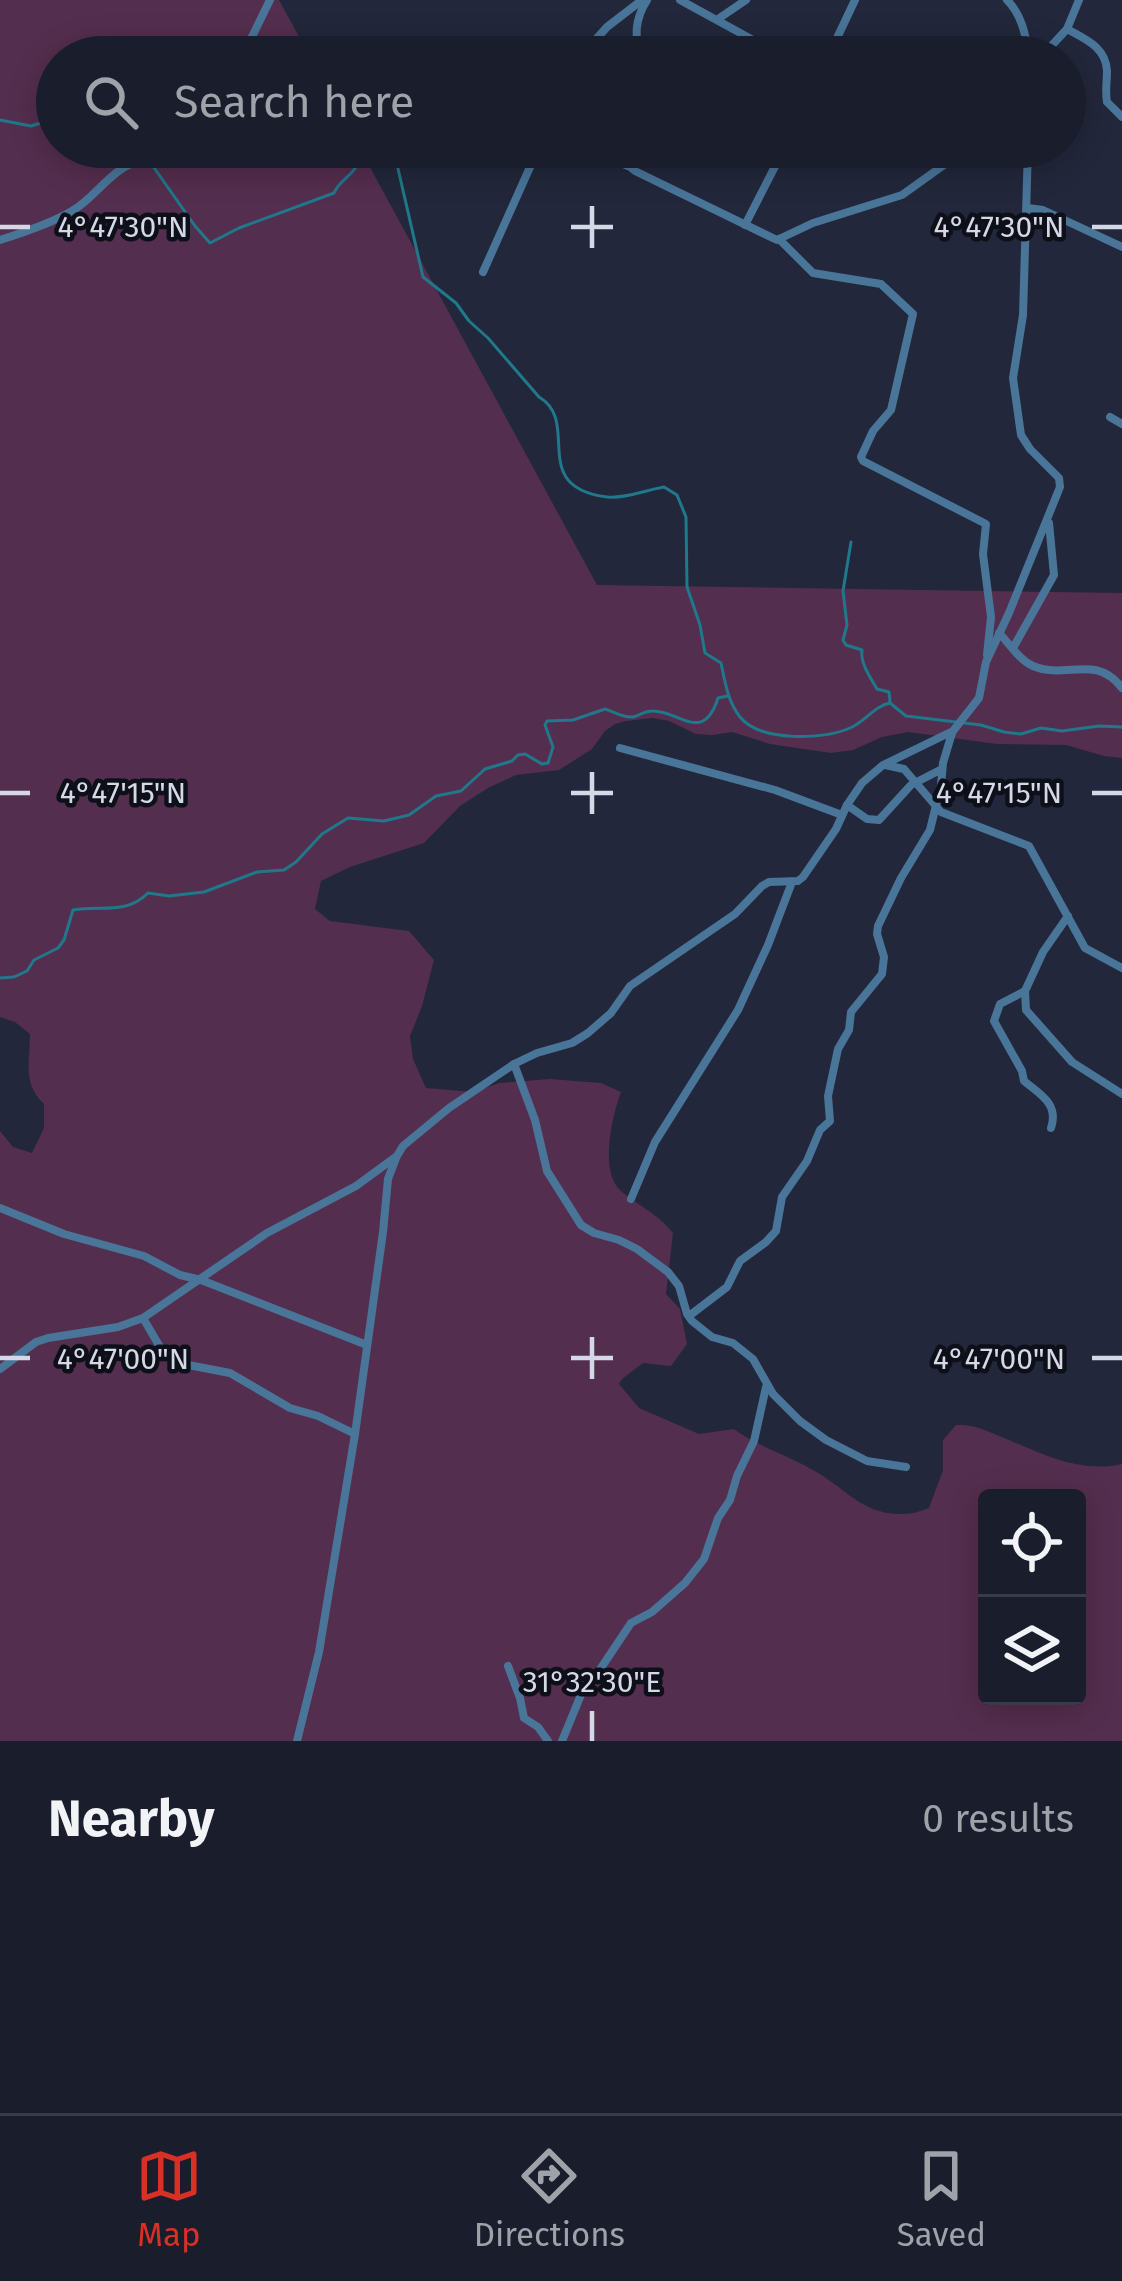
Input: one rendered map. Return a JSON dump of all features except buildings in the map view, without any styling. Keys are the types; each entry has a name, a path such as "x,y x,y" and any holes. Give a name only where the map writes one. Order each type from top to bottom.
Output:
{"street":[{"path":"252,36 270,0"},
{"path":"599,36 645,0"},
{"path":"635,36 645,0"},
{"path":"680,0 746,36"},
{"path":"717,20 746,0"},
{"path":"838,36 855,0"},
{"path":"1007,0 1019,15 1026,36"},
{"path":"1060,36 1079,0"},
{"path":"1067,29 1080,36"},
{"path":"1086,39 1103,56 1106,102 1122,117"},
{"path":"0,240 72,211 123,168"},
{"path":"483,272 529,168"},
{"path":"633,168 779,239 813,273 880,284 914,314 892,410 871,435 861,457 986,524 982,554 991,617 979,698 953,731 927,838 910,861 878,926 883,974 851,1012 849,1030 838,1049 828,1096 830,1121 820,1130 807,1161 782,1197 776,1231 740,1261 727,1287 689,1316"},
{"path":"746,225 774,168"},
{"path":"779,239 902,194 939,168"},
{"path":"986,662 1060,482 1021,434 1013,377 1023,315 1028,168"},
{"path":"1028,208 1043,210 1122,247"},
{"path":"1109,417 1122,424"},
{"path":"1012,648 1054,575 1048,516"},
{"path":"999,633 1030,665 1103,672 1122,688"},
{"path":"297,1741 319,1652 355,1434 388,1179 403,1146 514,1064 578,1040 611,1013 630,986 735,914 762,886 798,881 862,783 883,765 953,731"},
{"path":"620,748 879,820 916,782 942,769"},
{"path":"883,765 904,769 936,810 1029,846 1085,948 1122,968"},
{"path":"631,1199 655,1142 738,1010 792,882"},
{"path":"1068,916 1043,952 1025,991 1026,1010 1072,1062 1122,1094"},
{"path":"1025,991 1000,1004 994,1021 1024,1082 1053,1108 1051,1128"},
{"path":"514,1064 548,1171 586,1229 637,1249 668,1272 679,1286 689,1316 752,1359 766,1386 800,1421 867,1462 906,1467"},
{"path":"0,1369 36,1342 143,1318 267,1233 356,1186 397,1156"},
{"path":"0,1208 64,1234 144,1256 180,1275 368,1345"},
{"path":"143,1318 166,1355 178,1363 230,1373 290,1408 355,1434"},
{"path":"562,1741 585,1685 631,1623 652,1612 704,1559 754,1442 766,1386"},
{"path":"508,1666 524,1718 548,1741"}],"shaded area":[{"path":"0,0 279,0 299,36 36,36 36,168 370,168 597,585 1122,593 1122,758 1066,745 997,744 908,732 831,753 770,744 732,732 696,734 653,718 626,721 605,731 592,749 559,770 516,775 488,788 460,806 424,843 321,881 315,909 330,921 409,931 434,960 410,1036 413,1059 426,1088 474,1092 499,1083 550,1079 601,1083 621,1092 611,1129 610,1171 621,1191 673,1233 666,1294 680,1309 687,1344 671,1366 643,1363 622,1379 619,1384 639,1408 699,1434 734,1429 808,1467 866,1505 889,1513 929,1508 943,1470 943,1440 956,1425 979,1428 1076,1464 1122,1464 1122,1741 0,1741 0,1131 13,1147 32,1153 44,1128 44,1104 30,1080 30,1034 0,1017"}],"waterway":[{"path":"0,120 36,124"},
{"path":"154,168 210,243 334,193 355,168"},
{"path":"398,168 423,277 456,303 551,408 562,468 569,481 583,491 607,497 664,487 677,495 686,517 687,587 705,653 721,663 733,705 749,725 777,735 825,735 850,728 890,703 906,716 1021,734 1041,728 1122,727"},
{"path":"851,542 843,591 847,625 843,640 862,650 869,675 877,689 889,692 890,702"},
{"path":"0,978 27,971 34,960 58,948 73,910 122,907 148,893 204,892 257,872 284,870 322,834 348,818 384,821 409,815 436,796 461,791 485,769 518,755 548,763 553,747 547,721 573,720 605,709 629,717 662,712 698,723 712,712 718,698 728,696"}]}
